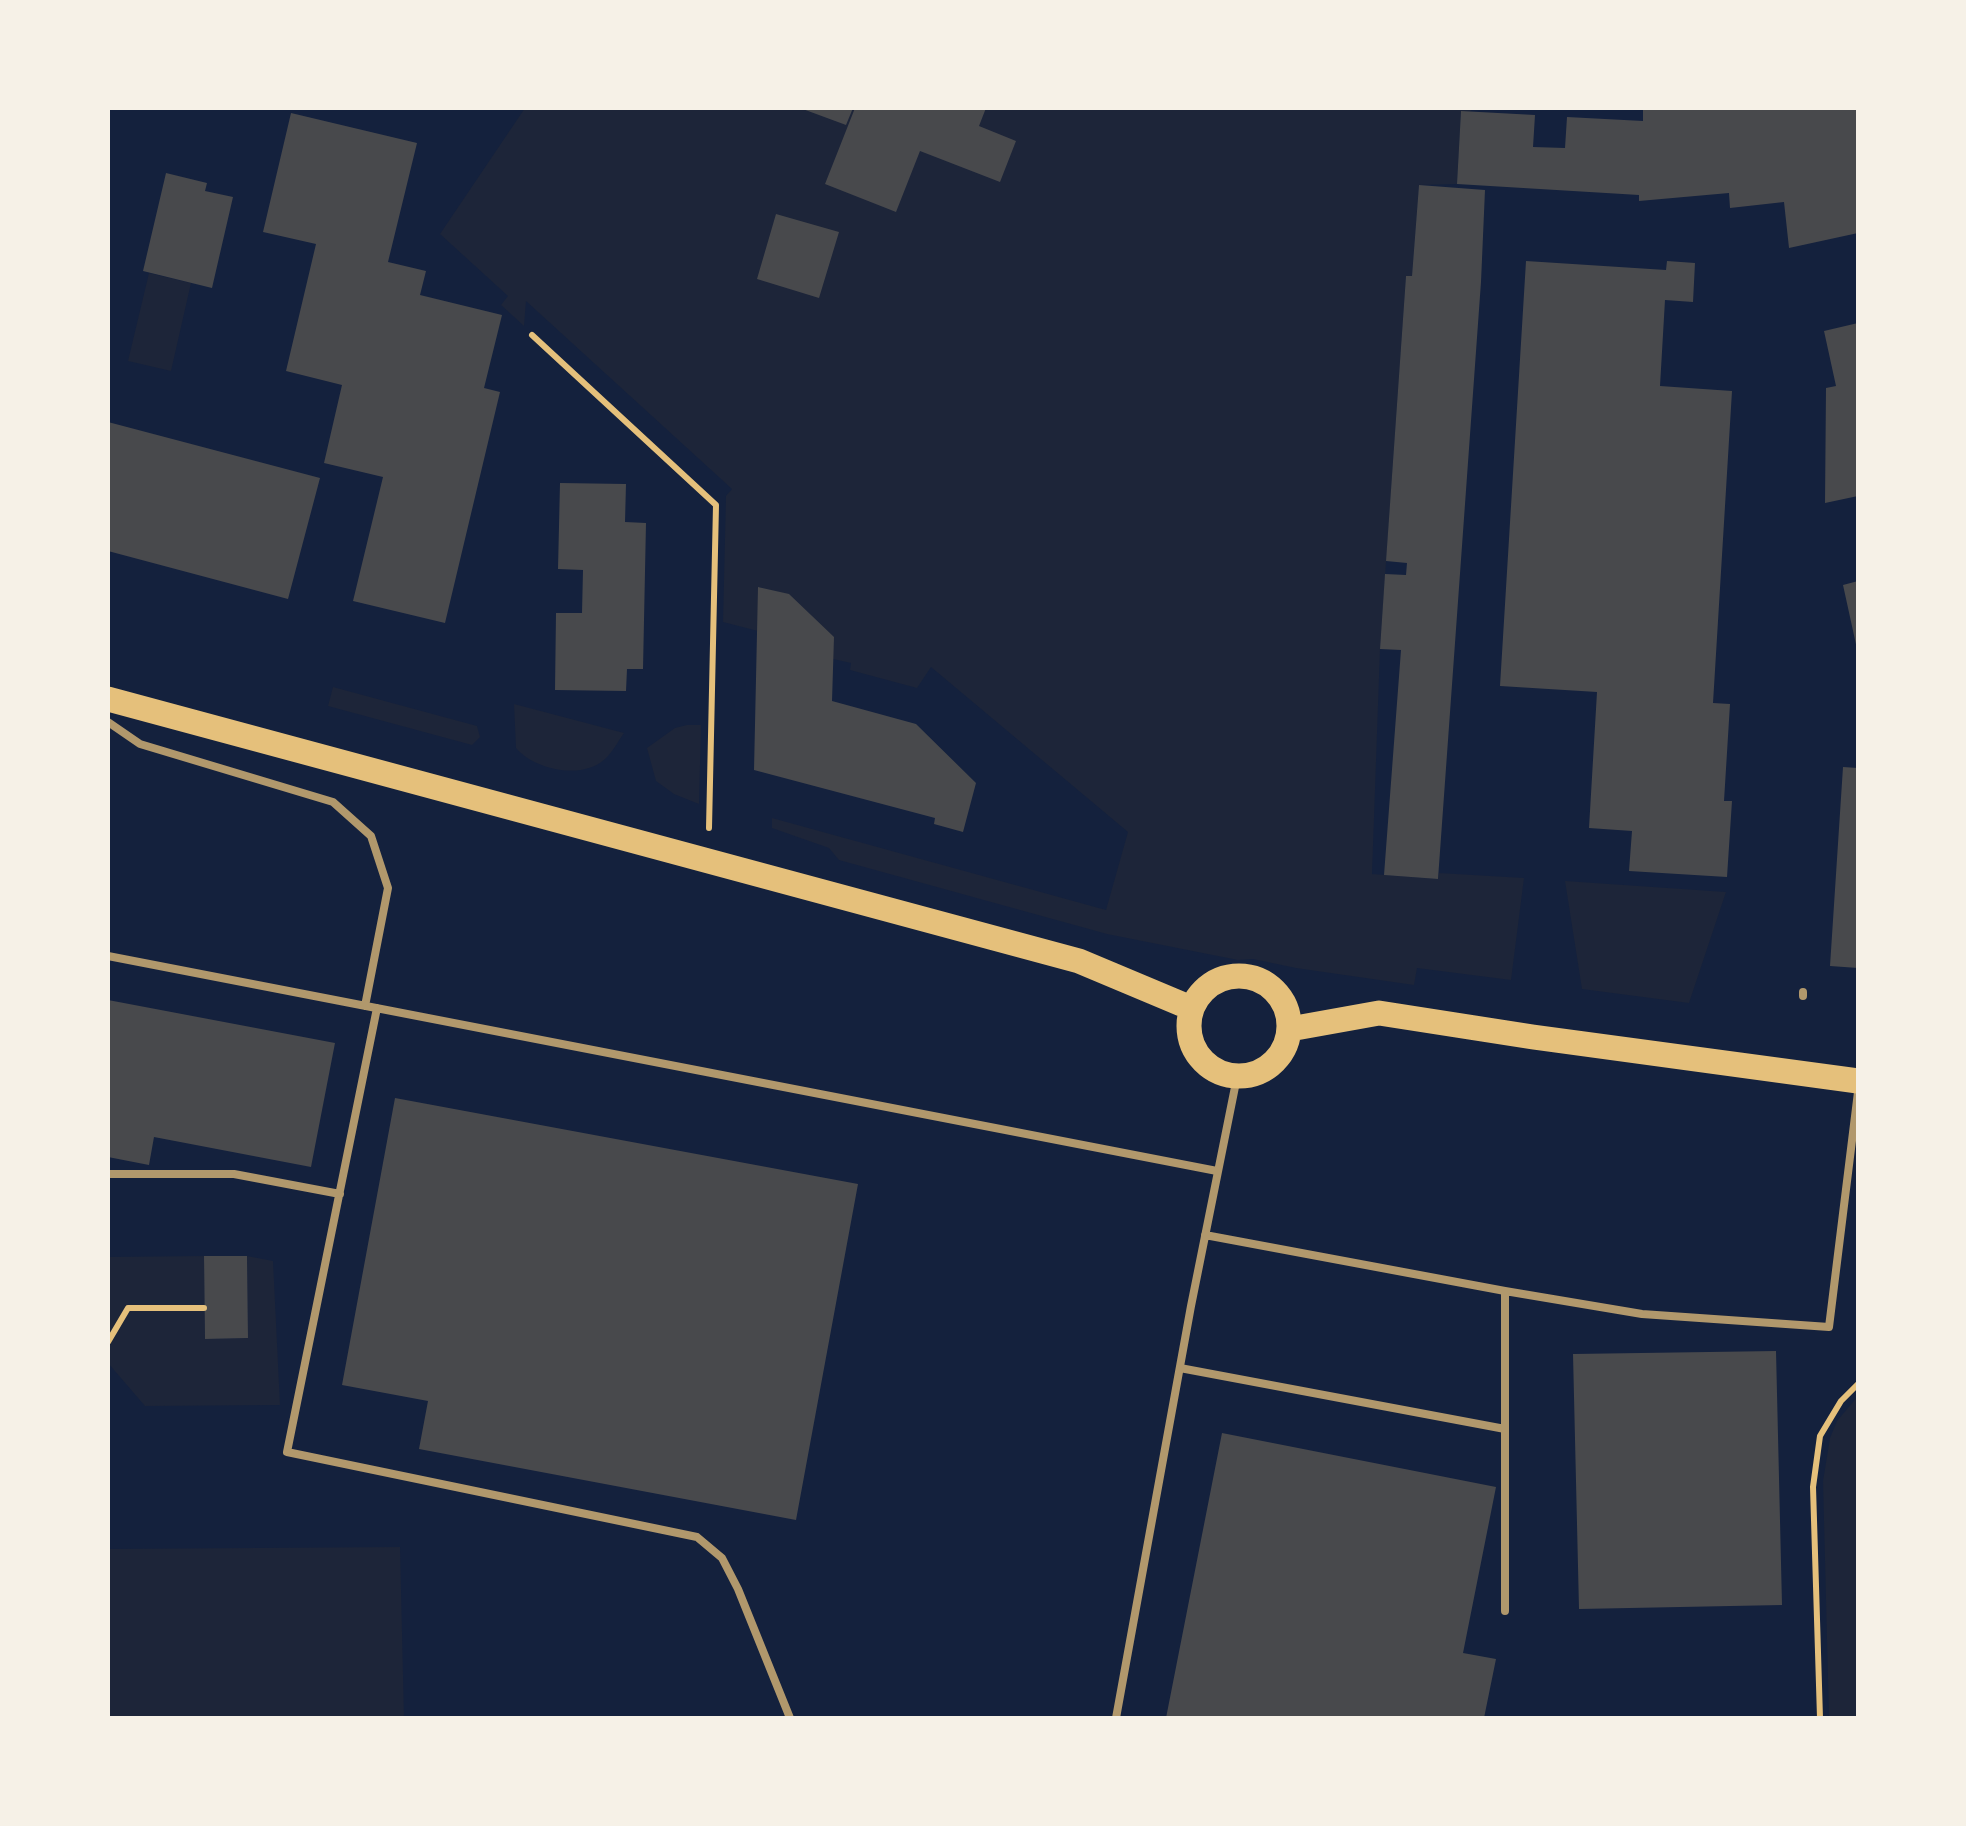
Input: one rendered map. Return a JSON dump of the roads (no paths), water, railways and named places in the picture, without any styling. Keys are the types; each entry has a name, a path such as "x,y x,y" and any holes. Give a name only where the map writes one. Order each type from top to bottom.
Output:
{"main road":[{"path":"108,700 1079,961 1191,1008"},
{"path":"1243,976 1272,988 1282,1000 1290,1029 1285,1048 1273,1064 1256,1074 1237,1077 1202,1062 1192,1046 1188,1026 1191,1008 1200,993 1227,977 1243,976"},
{"path":"1290,1029 1379,1013 1858,1081"}],"lane":[{"path":"108,722 140,744 333,802 371,836 388,888 364,1006"},
{"path":"108,956 1217,1171"},
{"path":"377,1008 288,1452 697,1537 722,1558 738,1589 790,1718"},
{"path":"1116,1718 1237,1077"},
{"path":"1205,1234 1642,1314 1829,1327 1858,1092"},
{"path":"108,1174 234,1174 340,1194"},
{"path":"1504,1291 1505,1612"},
{"path":"1180,1368 1505,1429"}]}
